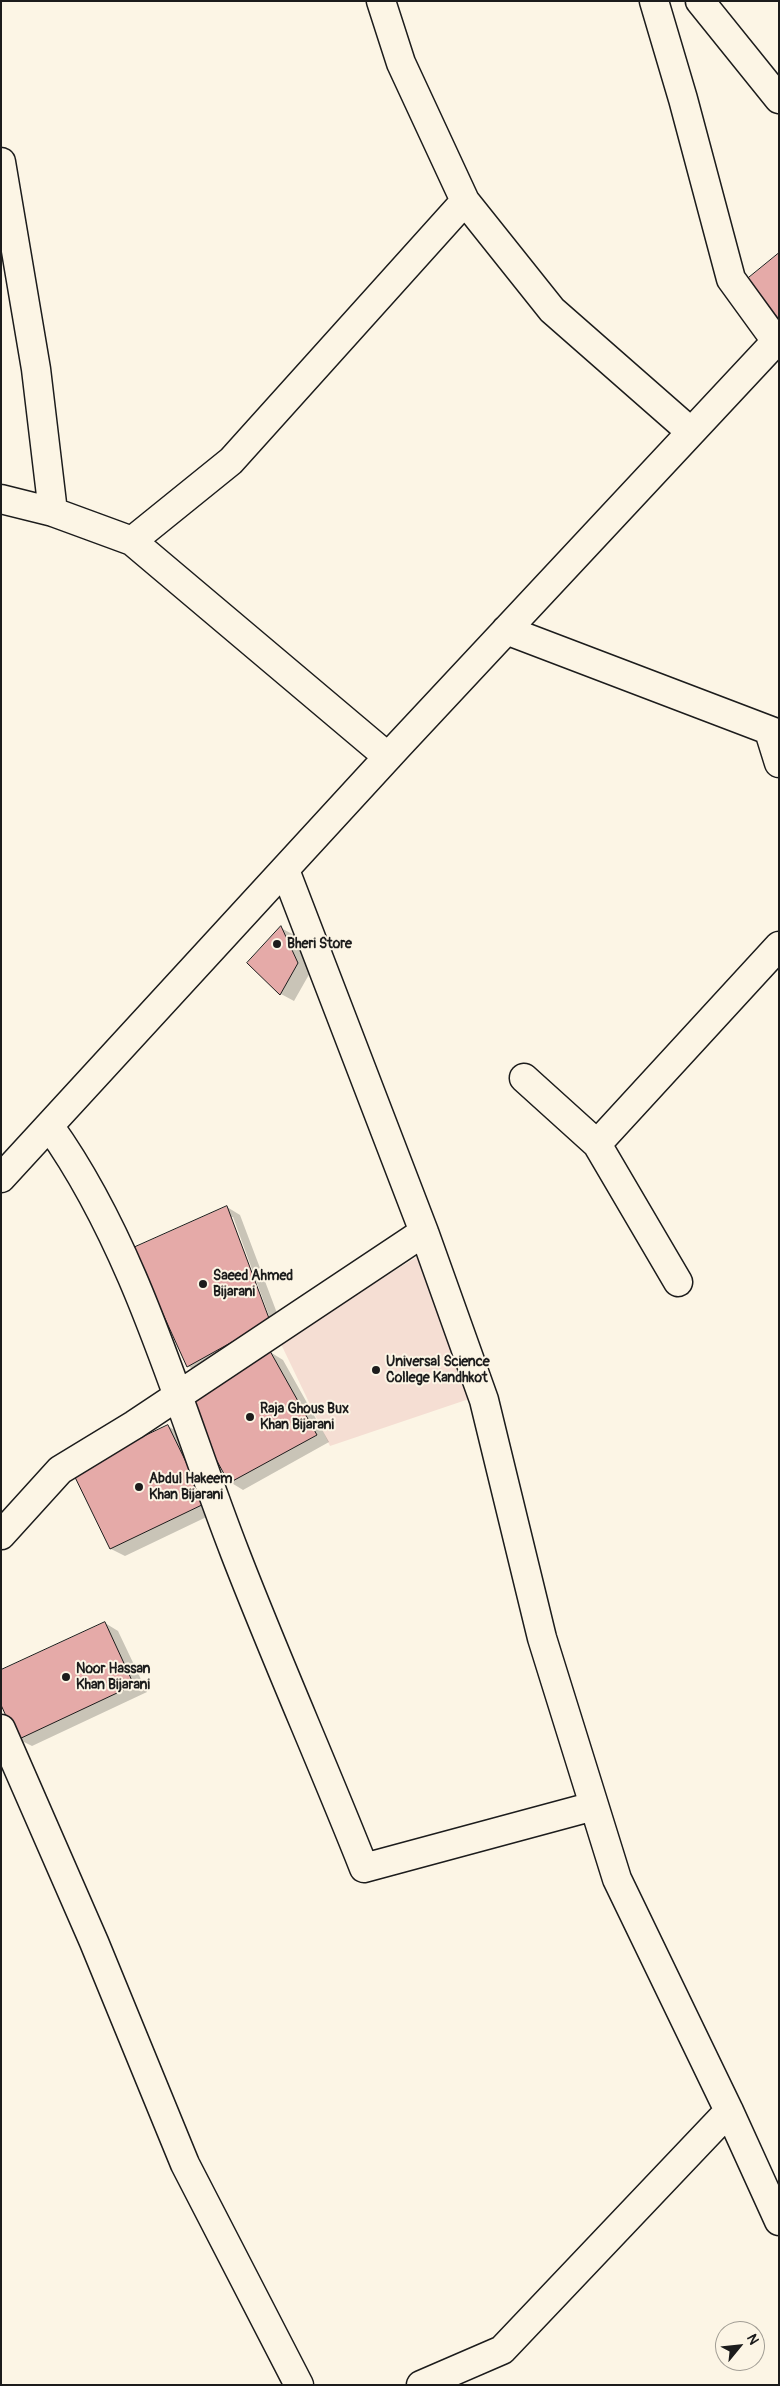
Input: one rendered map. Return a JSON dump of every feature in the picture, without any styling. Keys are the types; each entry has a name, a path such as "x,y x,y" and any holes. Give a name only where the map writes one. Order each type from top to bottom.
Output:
{"street":[{"path":"381,1 401,63 465,201 552,310 691,432"},
{"path":"1,1178 50,1127 388,756 778,340 731,280 683,99 654,1"},
{"path":"700,1 779,99"},
{"path":"1,162 36,369 53,512"},
{"path":"132,541 231,461 465,201"},
{"path":"1,500 53,512 132,541 388,756"},
{"path":"506,630 774,733 779,763"},
{"path":"285,870 424,1232 484,1400 542,1638 617,1879 729,2111 779,2221"},
{"path":"597,1144 779,946"},
{"path":"524,1078 597,1144 678,1282"},
{"path":"50,1127 73,1159 96,1203 135,1288 164,1357 176,1395 235,1554 318,1751 364,1868 594,1806"},
{"path":"1,1535 60,1470 134,1425 176,1395 424,1232"},
{"path":"1,1729 94,1942 185,2164 299,2385"},
{"path":"421,2385 502,2350 729,2111"}],"shaded area":[{"name":"Universal Science College Kandhkot","path":"418,1256 469,1399 330,1446 280,1342"}],"building":[{"path":"779,253 779,323 746,280"},
{"name":"Bheri Store","path":"281,926 298,963 280,995 247,963"},
{"name":"Saeed Ahmed Bijarani","path":"227,1206 270,1321 187,1367 133,1248"},
{"name":"Raja Ghous Bux Khan Bijarani","path":"270,1351 317,1435 229,1483 183,1399"},
{"name":"Abdul Hakeem Khan Bijarani","path":"168,1425 206,1503 110,1549 72,1471"},
{"name":"Noor Hassan Khan Bijarani","path":"105,1622 134,1685 17,1740 1,1705 1,1670"}],"place":[{"name":"Bheri Store","path":"277,944"},
{"name":"Saeed Ahmed Bijarani","path":"203,1284"},
{"name":"Universal Science College Kandhkot","path":"376,1370"},
{"name":"Raja Ghous Bux Khan Bijarani","path":"250,1417"},
{"name":"Abdul Hakeem Khan Bijarani","path":"139,1487"},
{"name":"Noor Hassan Khan Bijarani","path":"66,1677"}]}
